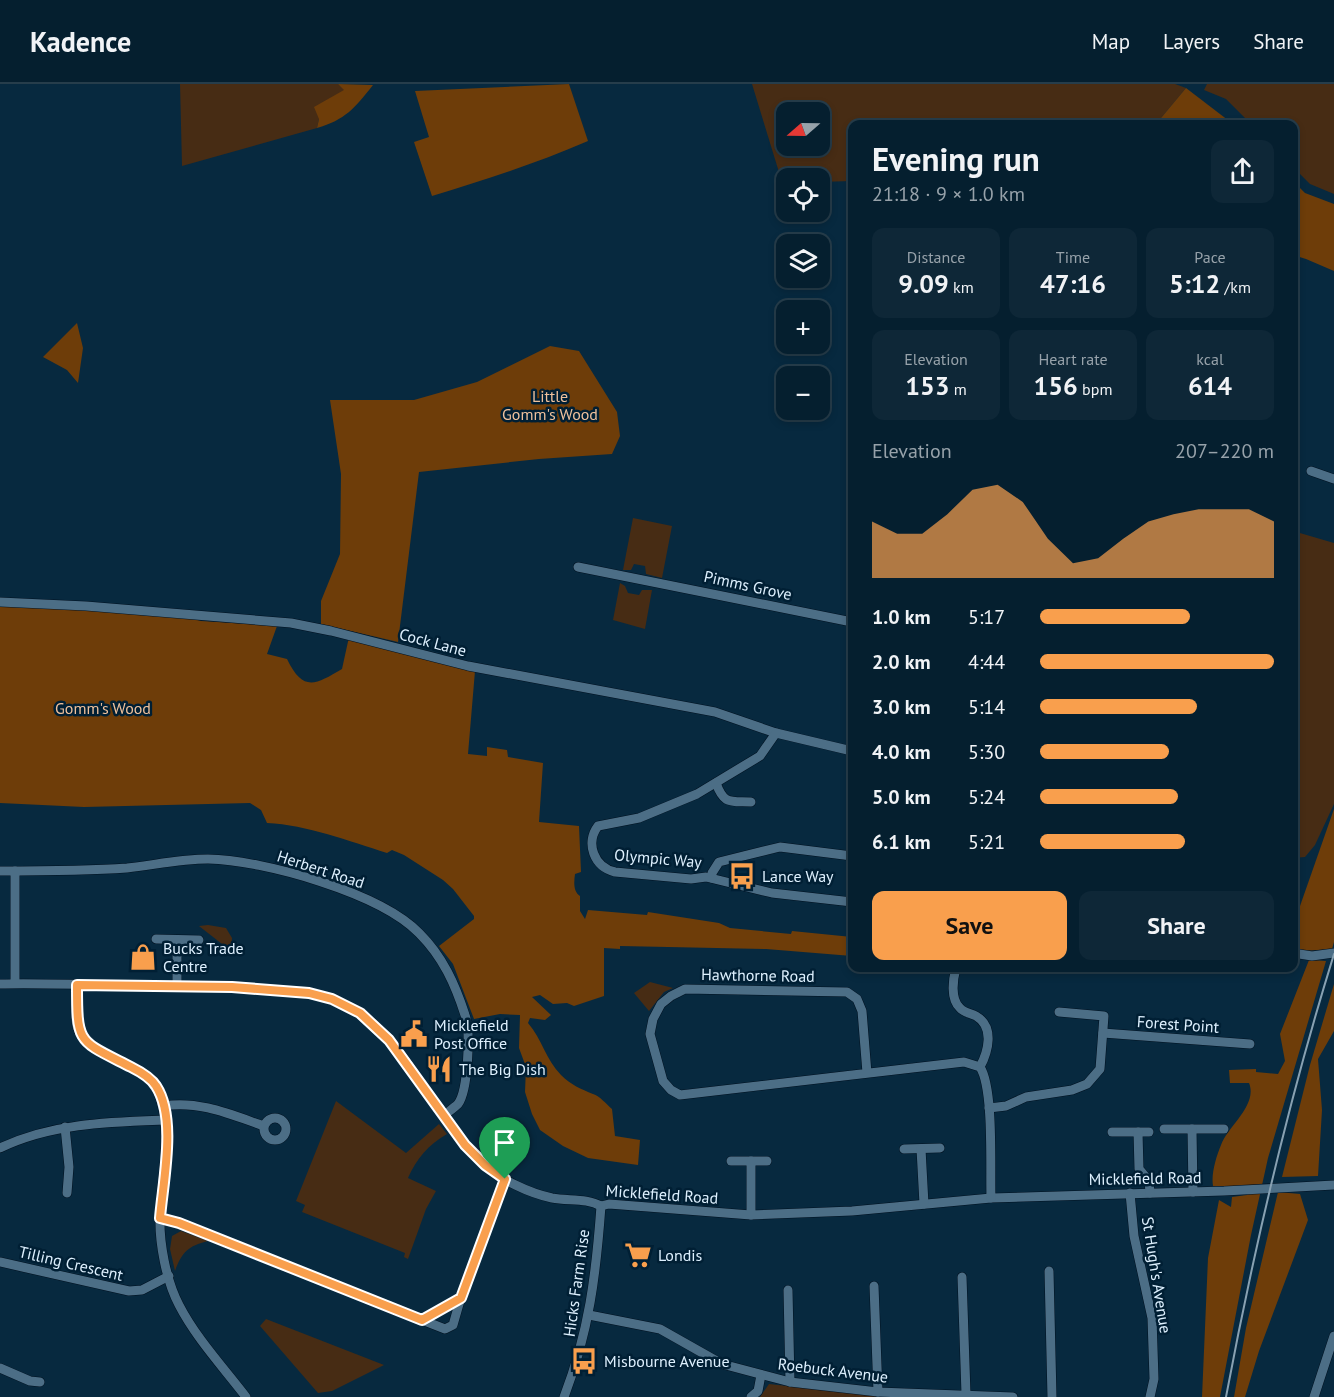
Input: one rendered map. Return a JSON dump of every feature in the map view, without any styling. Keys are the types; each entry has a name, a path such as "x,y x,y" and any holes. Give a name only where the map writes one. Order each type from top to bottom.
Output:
{"street":[{"path":"1311,471 1334,479"},
{"name":"Pimms Grove","path":"578,567 848,621"},
{"name":"Cock Lane","path":"0,602 86,606 291,623 468,666 716,712 776,734 848,750"},
{"name":"Olympic Way","path":"776,734 760,756 697,794 639,818 598,826 594,831 592,850 599,863 612,872 691,879 712,878 772,893 848,902"},
{"path":"716,783 721,797 727,801 751,802"},
{"path":"712,878 712,873 719,862 780,848 848,856"},
{"name":"Herbert Road","path":"0,871 127,868 175,861 218,860 259,865 321,882 389,910 414,928 441,959 454,983 467,1021 469,1046 461,1096 458,1104 444,1116"},
{"path":"15,871 15,983"},
{"path":"156,939 199,940"},
{"path":"177,940 177,986"},
{"path":"1298,954 1312,956 1334,953"},
{"path":"955,972 953,988 957,1005 960,1010 978,1018 986,1026 987,1055 980,1067 987,1080 991,1198"},
{"name":"Micklefield Road","path":"0,984 177,986 286,991 309,993 332,999 360,1013 389,1040 465,1145 485,1165 505,1179 551,1198 594,1203 601,1206 609,1204 752,1215 852,1211 991,1198 1334,1185"},
{"path":"77,985 77,1024 81,1036 90,1046 139,1071 156,1085 164,1106 166,1120 160,1218 163,1251 169,1276 178,1303 190,1322 246,1397"},
{"name":"Hawthorne Road","path":"867,1073 862,1011 857,999 847,992 685,989 666,1000 653,1018 650,1034 658,1068 666,1086 680,1095 964,1062 980,1067"},
{"path":"989,1108 1006,1107 1026,1097 1072,1090 1087,1084 1100,1069 1104,1016 1059,1012"},
{"name":"Forest Point","path":"1103,1033 1250,1044"},
{"path":"164,1106 181,1103 226,1112 264,1126"},
{"path":"0,1148 18,1139 65,1127 166,1120"},
{"path":"65,1127 69,1167 67,1193"},
{"path":"1164,1129 1224,1129"},
{"path":"1192,1129 1193,1192"},
{"path":"1112,1132 1149,1132"},
{"path":"1138,1132 1139,1169 1149,1180 1150,1193"},
{"path":"904,1149 940,1148"},
{"path":"921,1149 924,1204"},
{"path":"731,1161 767,1161"},
{"path":"751,1161 752,1215"},
{"path":"160,1218 179,1223 445,1329 453,1325 505,1179"},
{"name":"St Hugh's Avenue","path":"1130,1193 1134,1236 1152,1318 1154,1379 1150,1397"},
{"name":"Hicks Farm Rise","path":"567,1396 581,1351 596,1278 601,1206"},
{"name":"Tilling Crescent","path":"0,1262 129,1291 142,1290 169,1276"},
{"path":"1049,1271 1052,1397"},
{"path":"962,1277 966,1394"},
{"path":"874,1286 879,1392"},
{"path":"788,1290 790,1382"},
{"path":"422,1320 461,1298"},
{"name":"Roebuck Avenue","path":"589,1316 660,1329 722,1364 790,1382 879,1392 1013,1397"},
{"path":"1314,1397 1334,1336"},
{"path":"0,1368 30,1381 40,1382"},
{"path":"752,1397 758,1391 761,1375"}],"shaded area":[{"path":"180,84 338,84 345,90 319,119 317,128 182,166"},
{"path":"752,84 1175,84 1186,88 1159,120 848,120 848,181 830,182 830,168 778,168"},
{"path":"1207,84 1334,84 1334,194 1310,184 1298,172 1298,120 1247,120 1226,99 1204,90"},
{"path":"633,518 672,526 662,578 646,574 645,566 634,564 631,570 623,570"},
{"path":"1298,532 1334,543 1334,804 1315,845 1305,857 1298,858"},
{"path":"620,583 625,586 628,593 639,595 642,590 652,590 645,629 613,620"},
{"path":"199,926 226,928 232,938 231,951"},
{"path":"650,982 673,988 664,992 649,1011 634,993"},
{"path":"336,1101 406,1153 439,1124 447,1134 424,1153 408,1178 436,1191 426,1209 408,1259 404,1257 405,1253 302,1212 305,1205 296,1201"},
{"path":"181,1231 208,1241 195,1245 187,1251 180,1259 175,1271 170,1249 172,1236"},
{"path":"266,1319 384,1365 332,1391 318,1393 260,1326"},
{"path":"769,1384 879,1396 978,1397 760,1397"}],"green space":[{"path":"338,84 373,85 349,112 317,128 319,119 314,107 344,90"},
{"path":"569,84 588,141 511,171 432,196 414,142 429,137 415,91"},
{"path":"1186,88 1228,120 1159,120"},
{"path":"1298,186 1305,193 1334,204 1334,271 1298,257"},
{"path":"77,323 83,348 78,383 67,370 43,357"},
{"name":"Little Gomm's Wood","path":"550,346 579,351 617,412 620,436 612,454 539,459 419,472 398,642 321,624 321,601 340,554 341,474 330,400 414,400 477,382"},
{"name":"Gomm's Wood","path":"0,605 187,617 201,621 277,626 267,654 287,659 299,677 310,682 317,682 342,669 349,637 475,671 468,754 487,756 487,747 507,750 508,757 543,763 539,822 579,826 581,872 575,874 574,883 576,892 580,896 580,911 585,919 588,910 647,915 648,912 719,923 730,928 848,937 848,956 766,949 620,946 620,949 604,948 604,996 574,1006 567,1003 553,1004 540,995 532,997 551,1015 545,1020 530,1018 528,1023 556,1069 569,1081 598,1096 612,1109 615,1136 640,1140 638,1165 588,1158 563,1146 540,1130 532,1114 525,1092 526,1067 519,1048 520,1015 500,1014 474,1019 453,964 439,946 474,919 474,916 443,880 404,855 392,850 387,853 313,830 267,823 261,810 250,803 84,807 0,803"},
{"path":"1334,809 1334,942 1332,949 1302,951 1298,948 1298,912"},
{"path":"1309,960 1326,961 1268,1158 1220,1397 1202,1397 1208,1258 1219,1200 1231,1207 1232,1197 1247,1195 1248,1186 1213,1186 1214,1165 1221,1145 1246,1107 1251,1091 1249,1083 1230,1083 1229,1070 1256,1069 1256,1072 1278,1074 1285,1061 1280,1034"},
{"path":"1334,984 1334,1031 1318,1059 1322,1110 1318,1176 1282,1177 1310,1065"},
{"path":"1278,1192 1300,1194 1308,1220 1259,1351 1245,1397 1234,1397 1246,1328"}],"railway":[{"path":"1226,1397 1248,1285 1274,1174 1302,1063 1334,954"}],"place":[{"name":"Lance Way","path":"742,876"},
{"name":"Bucks Trade Centre","path":"143,957"},
{"name":"Micklefield Post Office","path":"414,1034"},
{"name":"The Big Dish","path":"439,1069"},
{"name":"Londis","path":"638,1255"},
{"name":"Misbourne Avenue","path":"584,1361"}],"route":[{"path":"77,985 232,987 309,993 332,999 360,1013 389,1040 465,1145 485,1165 505,1179 461,1298 422,1320 179,1223 160,1218 167,1137 164,1106 156,1085 139,1071 90,1046 81,1036 77,1024 77,985"}]}
